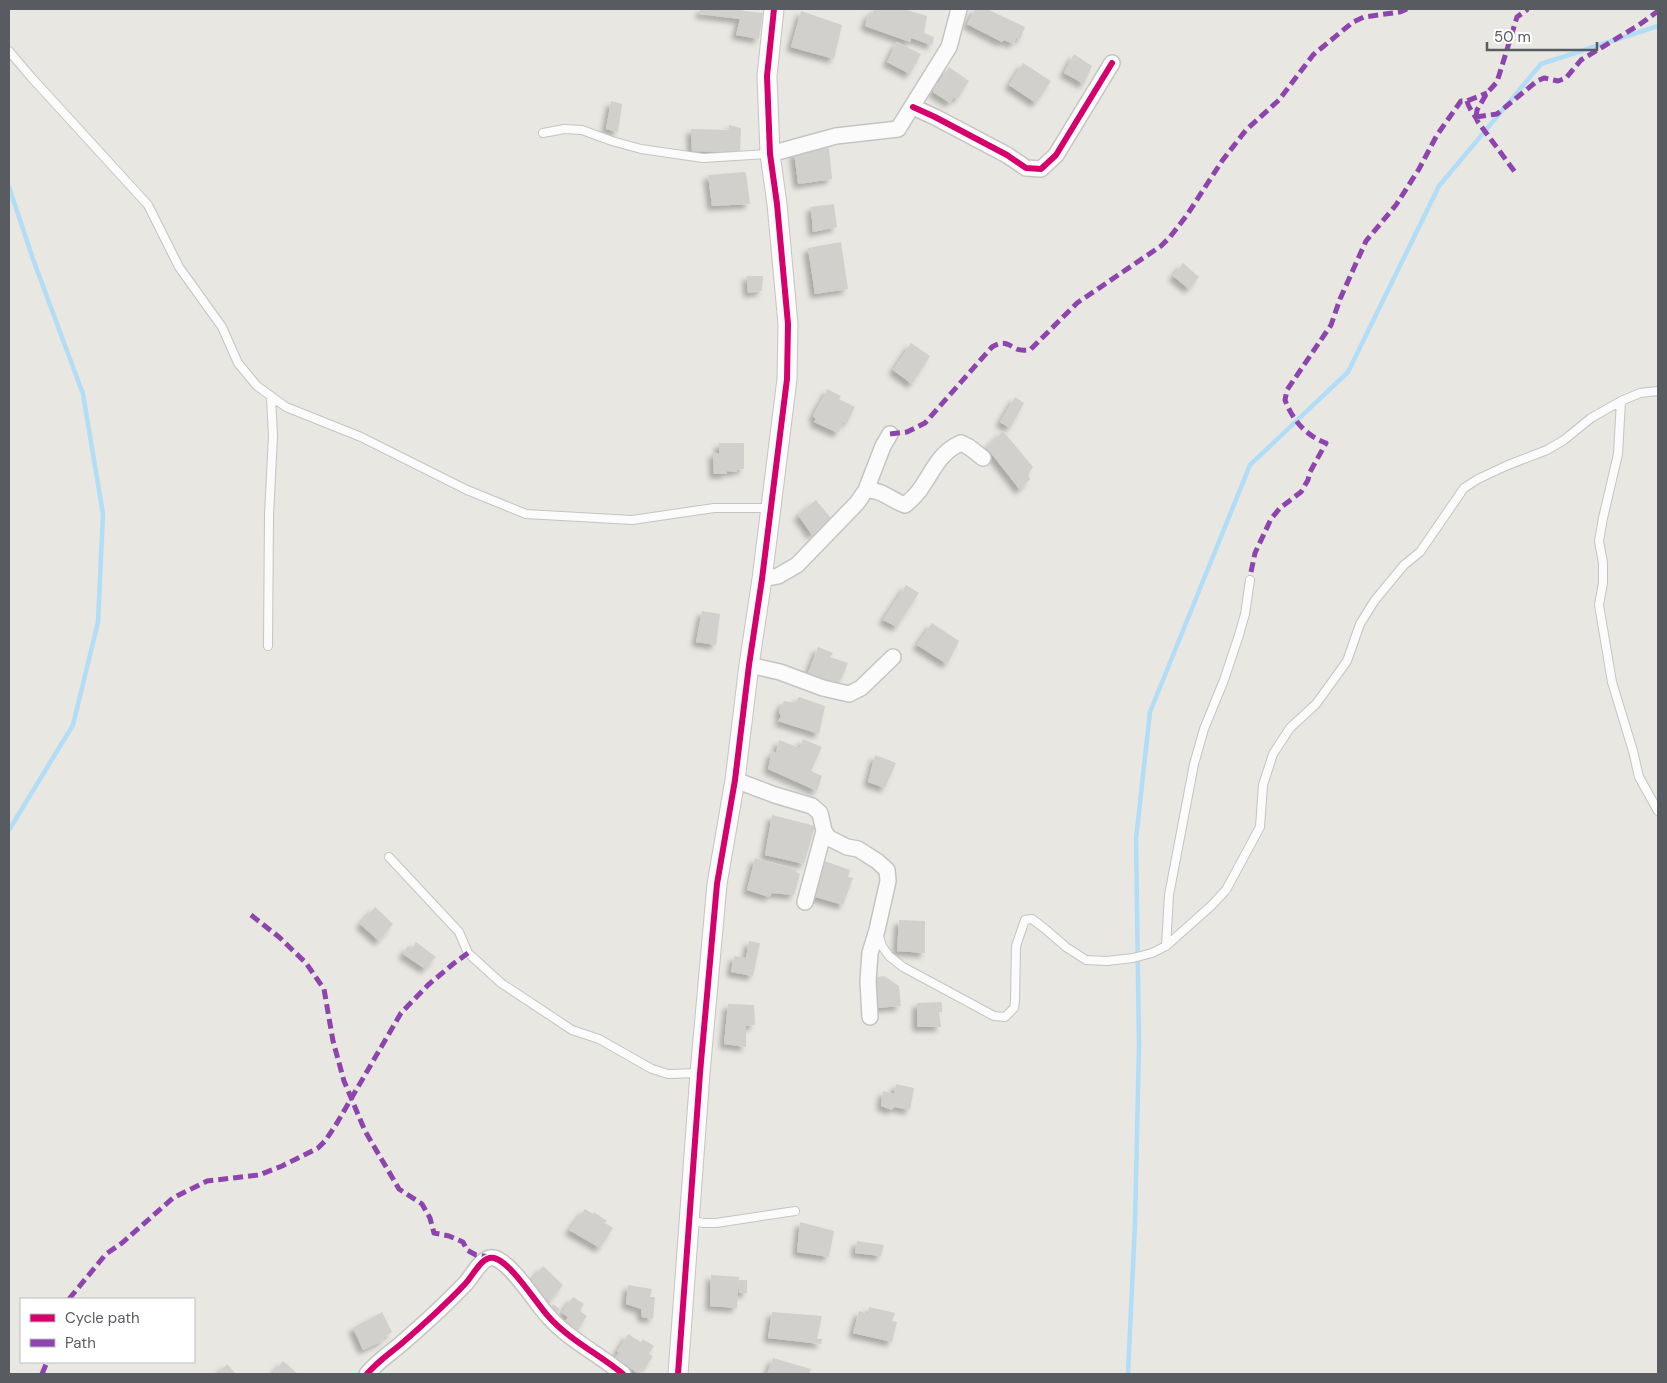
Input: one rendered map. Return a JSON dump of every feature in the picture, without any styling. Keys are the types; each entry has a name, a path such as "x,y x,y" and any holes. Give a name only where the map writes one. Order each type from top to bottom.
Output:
{"street":[{"path":"678,1374 700,1073 717,884 735,780 787,379 788,324 770,154 767,76 774,9"},
{"path":"770,154 836,136 898,130 949,47 960,9"},
{"path":"912,107 1007,155 1026,168 1041,169 1056,155 1112,62"},
{"path":"762,579 778,576 798,565 856,503 866,490 890,434"},
{"path":"866,490 876,489 894,501 905,505 918,493 941,457 950,448 961,443 983,458"},
{"path":"749,665 780,672 823,688 849,694 861,688 893,657"},
{"path":"735,780 812,806 820,813 824,831 829,838 836,843 858,849 887,870 888,881 870,953 868,981 870,1017"},
{"path":"805,902 824,831"},
{"path":"367,1374 379,1360 400,1345 465,1284 484,1260 493,1257 502,1261 510,1268 549,1318 623,1374"}],"lane":[{"path":"9,51 148,205 179,267 222,326 238,363 257,386 286,407 361,437 467,490 526,514 632,520 714,508 771,508"},
{"path":"543,133 564,129 582,130 640,149 703,158 770,154"},
{"path":"877,930 886,951 903,967 994,1016 1005,1018 1010,1013 1015,1001 1016,946 1025,920 1032,919 1066,947 1086,960 1107,961 1133,958 1152,953 1166,946 1226,890 1260,827 1263,785 1273,754 1290,728 1316,704 1337,675 1347,660 1360,624 1376,600 1404,565 1420,552 1464,488 1478,479 1546,450 1564,440 1591,418 1620,401 1640,394 1658,391"},
{"path":"268,646 269,515 273,436 272,397"},
{"path":"1620,401 1618,454 1599,541 1603,563 1599,605 1612,682 1639,777 1658,811"},
{"path":"1166,946 1169,895 1194,764 1204,729 1224,680 1239,635 1250,580"},
{"path":"389,857 458,932 468,953 500,983 572,1030 598,1039 652,1069 668,1074 700,1073"},
{"path":"689,1219 703,1223 716,1223 795,1211"}],"building":[{"path":"700,9 744,9 743,11 763,13 759,39 736,35 740,19 700,14"},
{"path":"874,9 903,9 927,16 924,33 934,37 932,45 911,38 910,42 865,26 869,13 872,15"},
{"path":"975,9 987,9 1025,27 1020,40 1016,37 1014,44 1004,40 1002,42 967,24"},
{"path":"801,11 842,25 834,59 791,47"},
{"path":"897,42 921,54 910,74 887,62"},
{"path":"1074,54 1092,66 1084,84 1064,73"},
{"path":"1023,63 1051,81 1036,103 1009,85"},
{"path":"949,67 969,81 957,99 954,97 950,103 933,92 936,83 938,84"},
{"path":"611,101 622,104 618,132 606,129"},
{"path":"729,125 741,128 740,153 692,151 691,129 729,130"},
{"path":"829,148 832,179 799,184 794,152"},
{"path":"746,173 750,204 712,206 708,175"},
{"path":"834,204 837,227 813,232 811,207"},
{"path":"841,242 848,289 815,294 808,248"},
{"path":"1183,263 1199,277 1189,289 1173,276"},
{"path":"747,276 763,276 762,291 748,293"},
{"path":"911,343 930,356 912,384 893,370"},
{"path":"827,389 841,396 839,399 855,407 847,423 844,421 838,433 814,422 816,419 813,416"},
{"path":"1015,397 1024,403 1010,428 1000,422"},
{"path":"1003,431 1033,467 1028,474 1030,479 1020,490 987,448"},
{"path":"719,443 744,443 744,469 736,470 737,472 727,471 727,474 714,474 713,452 719,454"},
{"path":"816,500 831,518 812,535 798,515"},
{"path":"906,585 919,593 897,627 883,620"},
{"path":"702,611 720,614 716,645 696,642"},
{"path":"932,623 959,641 947,664 917,645"},
{"path":"818,647 833,653 830,657 848,663 837,688 807,676"},
{"path":"799,697 825,706 819,734 778,721 781,717 779,711 784,701 795,703"},
{"path":"803,739 822,747 811,771 822,776 817,791 768,769 772,751 776,753 779,740 800,748"},
{"path":"875,755 896,763 885,788 868,782"},
{"path":"772,815 815,826 804,864 765,855"},
{"path":"755,858 797,870 796,872 800,874 794,895 772,893 769,897 747,890"},
{"path":"822,860 850,870 848,877 853,878 843,905 812,896"},
{"path":"375,907 393,924 379,941 360,924"},
{"path":"899,920 925,921 925,953 897,951"},
{"path":"749,941 760,943 753,976 731,972 734,956 746,958"},
{"path":"416,942 436,957 425,969 403,954 408,946 412,949"},
{"path":"884,976 899,986 901,1006 876,1008 874,978"},
{"path":"941,1002 942,1012 939,1012 941,1027 917,1027 917,1003"},
{"path":"728,1004 754,1005 755,1025 746,1026 746,1047 724,1044"},
{"path":"896,1084 914,1088 910,1110 894,1107 892,1110 881,1106 883,1091 894,1094"},
{"path":"585,1209 593,1214 594,1212 613,1228 600,1248 569,1230"},
{"path":"800,1222 834,1231 829,1257 797,1252"},
{"path":"857,1241 884,1245 881,1256 855,1253"},
{"path":"543,1266 563,1285 549,1302 529,1284"},
{"path":"711,1275 739,1277 737,1308 710,1306"},
{"path":"739,1280 747,1280 747,1293 739,1293"},
{"path":"628,1285 652,1289 650,1297 655,1297 653,1319 642,1317 641,1309 626,1304"},
{"path":"573,1297 584,1304 580,1311 587,1316 575,1334 562,1326 568,1317 562,1313"},
{"path":"553,1304 560,1309 555,1317 549,1310"},
{"path":"869,1307 895,1313 892,1321 897,1322 892,1342 853,1333 859,1311 868,1314"},
{"path":"382,1312 392,1332 384,1337 384,1340 363,1350 353,1328"},
{"path":"772,1312 822,1316 817,1339 822,1339 821,1344 768,1338"},
{"path":"628,1334 641,1342 643,1339 654,1346 649,1354 653,1356 639,1374 615,1358 619,1352 617,1351"},
{"path":"773,1358 811,1369 809,1374 767,1374"},
{"path":"283,1361 298,1374 272,1374"},
{"path":"227,1364 236,1374 217,1374"}],"waterway":[{"path":"1128,1374 1135,1223 1139,1046 1136,839 1150,712 1250,465 1348,372 1439,186 1541,64 1658,26"},
{"path":"9,187 33,259 83,394 103,514 98,622 73,725 9,830"}],"marked path":[{"path":"890,434 907,432 925,423 992,347 1003,343 1020,350 1030,350 1077,303 1161,246 1187,215 1222,161 1246,130 1279,100 1313,55 1353,22 1364,17 1400,12 1407,9"},
{"path":"1476,117 1477,110 1487,93 1497,82 1517,17 1528,9"},
{"path":"1476,117 1497,114 1537,81 1544,78 1558,81 1566,78 1581,60 1639,25 1658,11"},
{"path":"1251,572 1255,553 1271,519 1280,508 1301,492 1326,443 1312,436 1296,420 1285,400 1287,390 1331,325 1340,299 1366,241 1396,205 1419,169 1437,135 1461,101 1467,101 1487,93"},
{"path":"1467,101 1478,122 1515,172"},
{"path":"251,915 279,937 306,963 324,989 333,1041 344,1081 365,1131 399,1189 422,1204 430,1218 434,1233 449,1236 463,1242 467,1250 476,1255 490,1257"},
{"path":"70,1298 106,1254 122,1243 173,1198 207,1181 259,1175 318,1148 337,1123 401,1013 428,985 468,953"},
{"path":"42,1374 47,1363"}],"cycle path":[{"path":"678,1374 700,1073 717,884 735,780 787,379 788,324 777,204 770,154 767,76 774,9"},
{"path":"913,107 1007,155 1026,168 1041,169 1056,155 1112,63"},
{"path":"367,1374 442,1307 465,1284 482,1263 490,1258 501,1261 508,1267 548,1316 565,1332 623,1374"}]}
